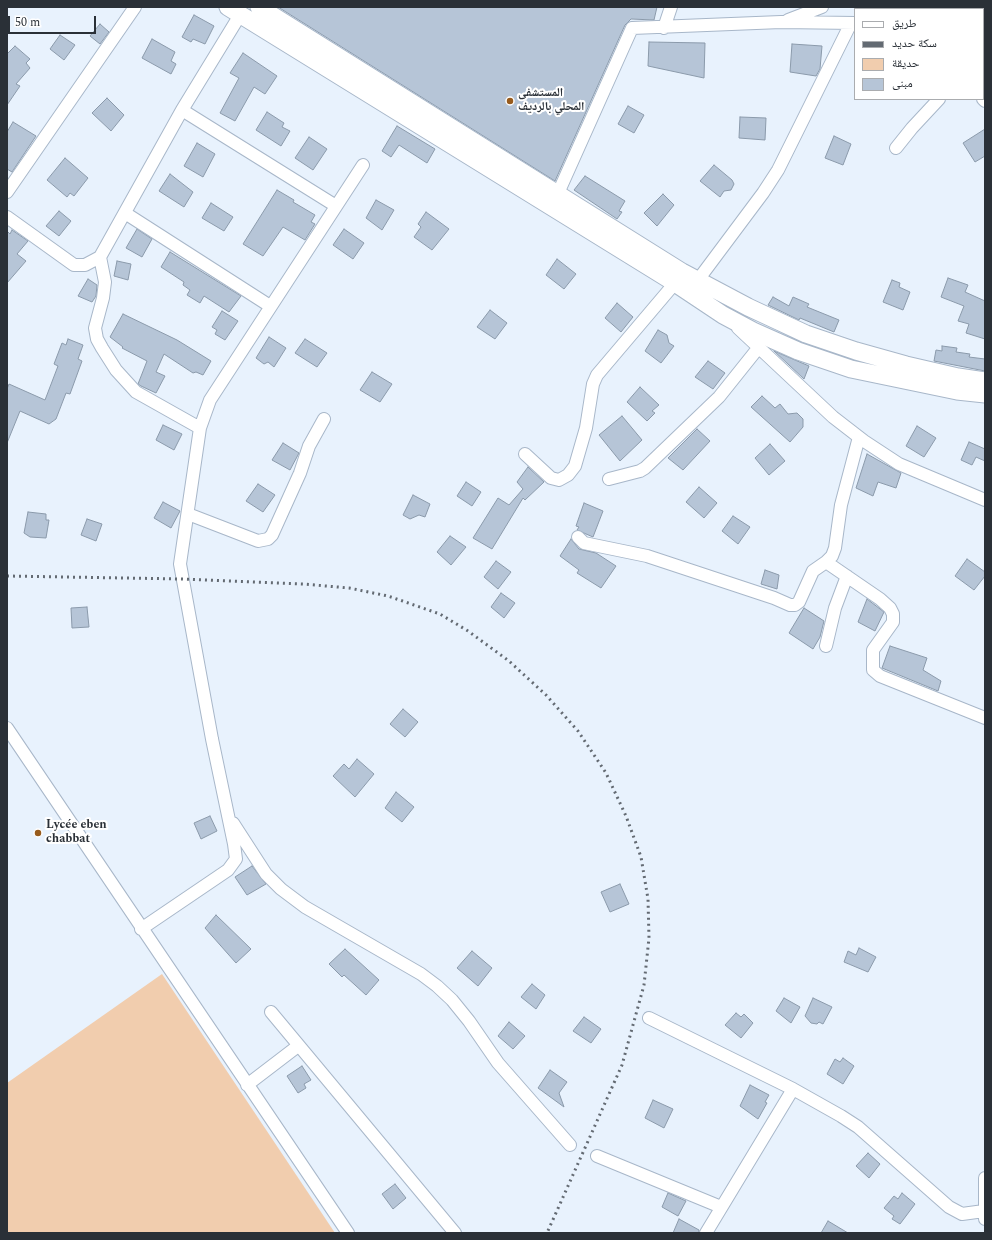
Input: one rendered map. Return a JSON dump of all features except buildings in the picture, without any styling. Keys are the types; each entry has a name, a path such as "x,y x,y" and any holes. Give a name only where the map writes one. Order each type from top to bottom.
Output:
{"main road":[{"path":"259,7 555,200 724,315 753,331 798,351 851,369 957,391 985,394"},
{"path":"234,11 555,200 698,280 806,334 856,351 906,365 958,377 985,380"}],"street":[{"path":"7,192 135,7"},
{"path":"664,28 671,7"},
{"path":"781,22 822,7"},
{"path":"7,216 74,265 85,265 100,257 182,110 234,11"},
{"path":"555,200 632,28 664,28 781,22 853,23 778,170 698,280"},
{"path":"896,148 938,100"},
{"path":"182,110 336,206"},
{"path":"141,929 234,864 236,852 180,564 181,548 188,514 200,428 210,400 270,306 364,165"},
{"path":"125,213 270,306"},
{"path":"100,257 105,282 103,298 95,328 97,339 102,348 116,370 136,392 200,428"},
{"path":"525,454 551,478 559,480 568,475 576,466 586,428 593,384 597,375 675,282"},
{"path":"724,315 833,417 859,437 899,464 985,500"},
{"path":"609,479 640,471 645,468 719,396 759,347"},
{"path":"188,514 258,541 268,539 272,535 300,472 309,446 324,419"},
{"path":"578,537 584,543 647,556 774,598 790,605 799,602 813,571 826,562 835,548 840,505 859,437"},
{"path":"826,562 880,599 890,608 893,614 891,626 873,650 873,670 880,676 985,718"},
{"path":"826,646 835,608 847,576"},
{"path":"7,728 141,929 348,1233"},
{"path":"229,817 266,874 281,889 305,907 421,974 452,1000 498,1062 570,1145"},
{"path":"271,1012 455,1233"},
{"path":"649,1018 793,1089 858,1127 948,1207 962,1214 984,1215 985,1178"},
{"path":"247,1085 298,1046"},
{"path":"706,1233 793,1089"},
{"path":"596,1156 721,1207"}],"green space":[{"path":"162,974 335,1233 7,1233 7,1083"}],"railway":[{"path":"7,576 182,579 303,584 349,588 388,596 440,614 468,631 509,661 546,695 578,731 606,773 626,816 641,857 648,899 649,938 644,985 622,1065 547,1233"}],"place":[{"name":"المستشفى المحلي بالرديف","path":"510,101"},
{"name":"Lycée eben chabbat","path":"38,833"}]}
